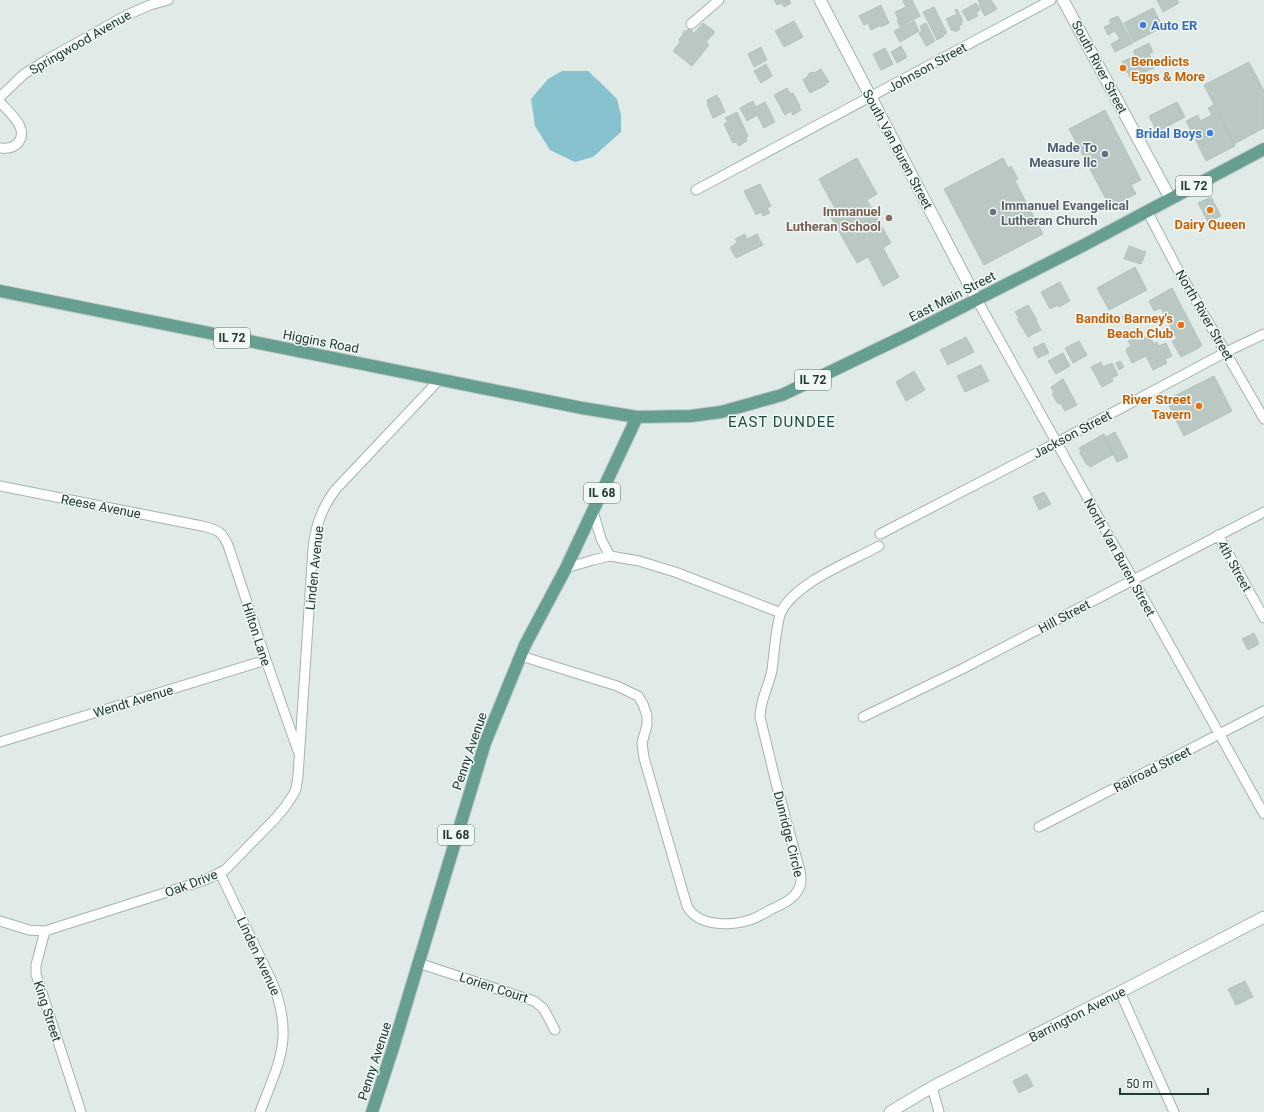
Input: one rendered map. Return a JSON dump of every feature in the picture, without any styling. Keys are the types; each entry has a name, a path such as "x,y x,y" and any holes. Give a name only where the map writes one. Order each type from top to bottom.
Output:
{"main road":[{"name":"East Main Street","path":"637,417 673,417 708,414 745,406 782,395 904,336 976,298 1086,244 1264,149"},
{"name":"Higgins Road","path":"0,291 582,408 637,417"},
{"name":"Penny Avenue","path":"372,1112 392,1051 482,750 521,656 566,568 637,417"}],"street":[{"name":"Springwood Avenue","path":"0,97 24,74 42,62 149,2 168,0"},
{"path":"691,24 719,0"},
{"name":"South Van Buren Street","path":"820,0 976,298"},
{"name":"Johnson Street","path":"696,190 1051,0"},
{"name":"South River Street","path":"1064,0 1170,198"},
{"path":"0,102 18,122 22,131 20,140 16,145 7,149 0,148"},
{"name":"North River Street","path":"1147,211 1176,266 1264,419"},
{"name":"North Van Buren Street","path":"976,298 1264,814"},
{"name":"Jackson Street","path":"880,534 1056,443 1226,352 1264,334"},
{"name":"Linden Avenue","path":"299,755 313,549 319,518 336,488 440,379"},
{"name":"Reese Avenue","path":"0,486 202,526"},
{"path":"593,511 601,539 610,556"},
{"name":"Hill Street","path":"863,717 962,669 1264,512"},
{"name":"Hilton Lane","path":"202,526 218,530 222,533 226,540 299,755"},
{"name":"4th Street","path":"1218,535 1264,618"},
{"path":"566,568 610,556 639,561 663,568 781,613 793,597 807,584 879,546"},
{"name":"Dunridge Circle","path":"521,656 617,686 638,696 643,704 647,716 647,724 642,743 644,758 687,906 694,915 710,922 740,922 756,918 785,903 795,895 800,888 801,882 800,871 760,717 760,707 771,674 781,613"},
{"name":"Wendt Avenue","path":"0,742 266,660"},
{"name":"Railroad Street","path":"1039,828 1264,711"},
{"name":"Oak Drive","path":"45,931 205,880 220,873 274,820 288,804 297,786 299,755"},
{"name":"Linden Avenue","path":"220,873 273,984 283,1017 284,1039 282,1051 260,1112"},
{"name":"Barrington Avenue","path":"890,1112 932,1087 1264,917"},
{"path":"0,921 29,930 45,931"},
{"name":"King Street","path":"45,931 36,964 36,974 81,1112"},
{"name":"Lorien Court","path":"418,963 534,1001 543,1008 555,1030"},
{"path":"1120,992 1174,1112"},
{"path":"932,1087 938,1112"}],"water":[{"path":"562,71 588,71 617,99 621,115 621,132 593,157 575,162 550,150 535,126 531,99 548,79"}],"building":[{"path":"774,0 789,0 791,3 784,7 782,3 777,5"},
{"path":"912,0 920,16 900,27 895,12 906,7 903,1"},
{"path":"978,0 991,0 997,9 985,16"},
{"path":"1157,0 1177,0 1179,3 1163,12"},
{"path":"976,3 980,10 976,12 978,16 968,21 962,11"},
{"path":"881,5 889,23 871,30 868,23 864,25 859,16"},
{"path":"934,7 947,33 937,40 923,12"},
{"name":"Auto ER","path":"1153,8 1163,27 1134,42 1124,23"},
{"path":"957,9 963,21 959,26 960,29 955,32 954,29 952,31 946,19 957,14 955,10"},
{"path":"1118,16 1133,43 1115,52 1111,44 1120,39 1115,31 1108,35 1104,27 1111,24 1109,20"},
{"path":"794,21 803,37 784,47 775,31"},
{"path":"914,21 919,31 900,42 894,31"},
{"path":"703,23 715,32 706,42 709,45 692,66 673,51 680,42 679,39 683,35 683,32 690,29 694,33"},
{"path":"926,23 935,41 926,46 919,33 922,31 920,26"},
{"path":"1149,43 1153,52 1149,54 1155,66 1153,66 1154,68 1130,78 1122,62 1135,55 1133,51"},
{"path":"901,46 907,57 897,63 891,52"},
{"path":"761,47 767,60 754,67 748,54"},
{"path":"885,48 893,64 881,70 873,54"},
{"path":"1249,62 1264,91 1264,128 1234,144 1204,85"},
{"path":"766,64 772,76 761,83 754,71"},
{"path":"821,69 829,82 810,93 803,80 808,76 808,74 812,72 814,73"},
{"path":"787,88 791,94 793,93 801,110 793,115 791,111 785,115 774,95"},
{"path":"717,95 725,112 713,118 707,104 707,100"},
{"path":"753,101 756,107 765,102 775,122 764,128 757,115 747,121 740,108"},
{"path":"1177,102 1185,117 1157,132 1149,116"},
{"name":"Bridal Boys","path":"1213,105 1235,146 1206,161 1186,121 1198,115 1200,121 1212,115 1208,108"},
{"name":"Made To Measure llc","path":"1105,110 1141,180 1131,185 1136,194 1110,207 1069,129"},
{"path":"737,112 748,136 746,138 747,141 739,146 736,142 733,143 724,124 728,122 725,118"},
{"name":"Immanuel Lutheran School","path":"857,158 877,194 867,200 891,243 883,248 899,277 883,286 868,257 857,263 830,216 837,212 819,179"},
{"name":"Immanuel Evangelical Lutheran Church","path":"1003,158 1008,168 1011,166 1018,179 1015,181 1043,234 984,265 944,189"},
{"path":"760,184 771,206 767,208 770,213 763,216 761,212 756,215 744,191"},
{"name":"Dairy Queen","path":"1211,197 1221,216 1208,222 1198,203"},
{"path":"745,234 747,239 757,234 763,245 736,258 730,248 737,242 735,239"},
{"path":"1129,246 1146,252 1141,264 1124,259"},
{"path":"1135,267 1147,290 1109,310 1097,288"},
{"path":"1060,282 1070,301 1059,307 1058,305 1050,309 1041,292"},
{"name":"Bandito Barney's Beach Club","path":"1172,288 1202,345 1181,357 1172,341 1177,339 1161,308 1154,311 1149,301"},
{"path":"1028,305 1041,330 1028,337 1017,319 1019,318 1015,312"},
{"path":"1130,312 1132,317 1124,321 1122,317"},
{"path":"1140,335 1142,339 1149,335 1154,344 1157,342 1159,346 1166,343 1172,356 1165,359 1167,363 1153,370 1146,356 1132,363 1126,351 1127,348 1131,346 1128,341"},
{"path":"966,337 974,352 948,365 940,350"},
{"path":"1079,341 1087,355 1073,363 1065,348"},
{"path":"1044,343 1049,353 1038,358 1033,348"},
{"path":"1063,353 1070,366 1056,374 1048,361"},
{"path":"1120,361 1124,367 1119,370 1116,363"},
{"path":"1101,362 1103,367 1112,363 1118,375 1112,378 1113,381 1102,387 1091,367"},
{"path":"981,365 989,381 965,392 957,376"},
{"path":"914,371 925,390 906,401 896,382"},
{"name":"River Street Tavern","path":"1214,376 1232,411 1184,436 1166,400"},
{"path":"1063,379 1077,405 1065,411 1060,403 1058,404 1052,394 1054,393 1051,387"},
{"path":"1115,432 1128,457 1117,462 1104,438"},
{"path":"1104,434 1114,454 1090,467 1087,465 1080,453 1079,448"},
{"path":"1044,492 1051,504 1039,510 1033,497"},
{"path":"1254,633 1259,644 1248,650 1242,639"},
{"path":"1245,981 1253,997 1236,1005 1228,989"},
{"path":"1027,1074 1033,1086 1019,1093 1013,1081"}],"place":[{"name":"Auto ER","path":"1143,25"},
{"name":"Benedicts Eggs & More","path":"1123,68"},
{"name":"Bridal Boys","path":"1210,133"},
{"name":"Made To Measure llc","path":"1105,154"},
{"name":"Dairy Queen","path":"1210,210"},
{"name":"Immanuel Evangelical Lutheran Church","path":"993,212"},
{"name":"Immanuel Lutheran School","path":"889,218"},
{"name":"Bandito Barney's Beach Club","path":"1181,325"},
{"name":"River Street Tavern","path":"1199,406"}],"district":[{"name":"EAST DUNDEE","path":"782,422"}]}
